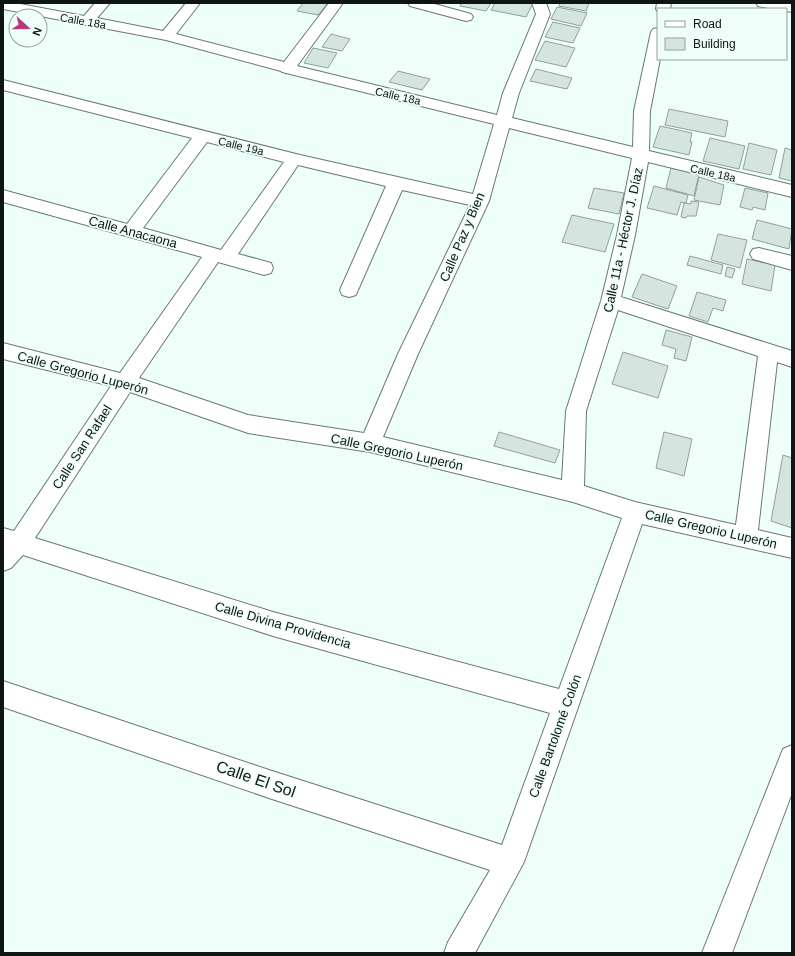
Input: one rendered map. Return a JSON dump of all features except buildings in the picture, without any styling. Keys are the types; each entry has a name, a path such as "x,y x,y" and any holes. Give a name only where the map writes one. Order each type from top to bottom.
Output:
{"street":[{"path":"87,21 103,3"},
{"path":"167,36 194,3"},
{"path":"287,69 336,3"},
{"path":"415,3 466,17"},
{"name":"Calle Paz y Bien","path":"370,443 408,354 480,201 511,93 543,14 539,3"},
{"path":"763,3 792,8"},
{"name":"Calle 18a","path":"48,15 167,36 287,69 503,120 641,156 792,191"},
{"name":"Calle 11a - Héctor J. Díaz","path":"573,492 576,411 611,302 626,235 641,156 642,110 657,37"},
{"name":"Calle 19a","path":"3,85 202,137 396,184 480,201"},
{"path":"131,231 202,137"},
{"name":"Calle San Rafael","path":"3,560 11,540 125,382 294,159"},
{"path":"349,290 396,184"},
{"name":"Calle Anacaona","path":"3,196 264,268"},
{"path":"759,254 792,263"},
{"path":"611,302 792,359"},
{"name":"Calle Gregorio Luperón","path":"3,351 125,382 248,424 370,443 573,492 635,512 792,548"},
{"path":"746,538 768,352"},
{"name":"Calle Bartolomé Colón","path":"459,953 510,862 635,512"},
{"name":"Calle Divina Providencia","path":"11,540 273,624 566,704"},
{"name":"Calle El Sol","path":"3,694 269,784 510,862"},
{"path":"717,953 792,758"}]}
